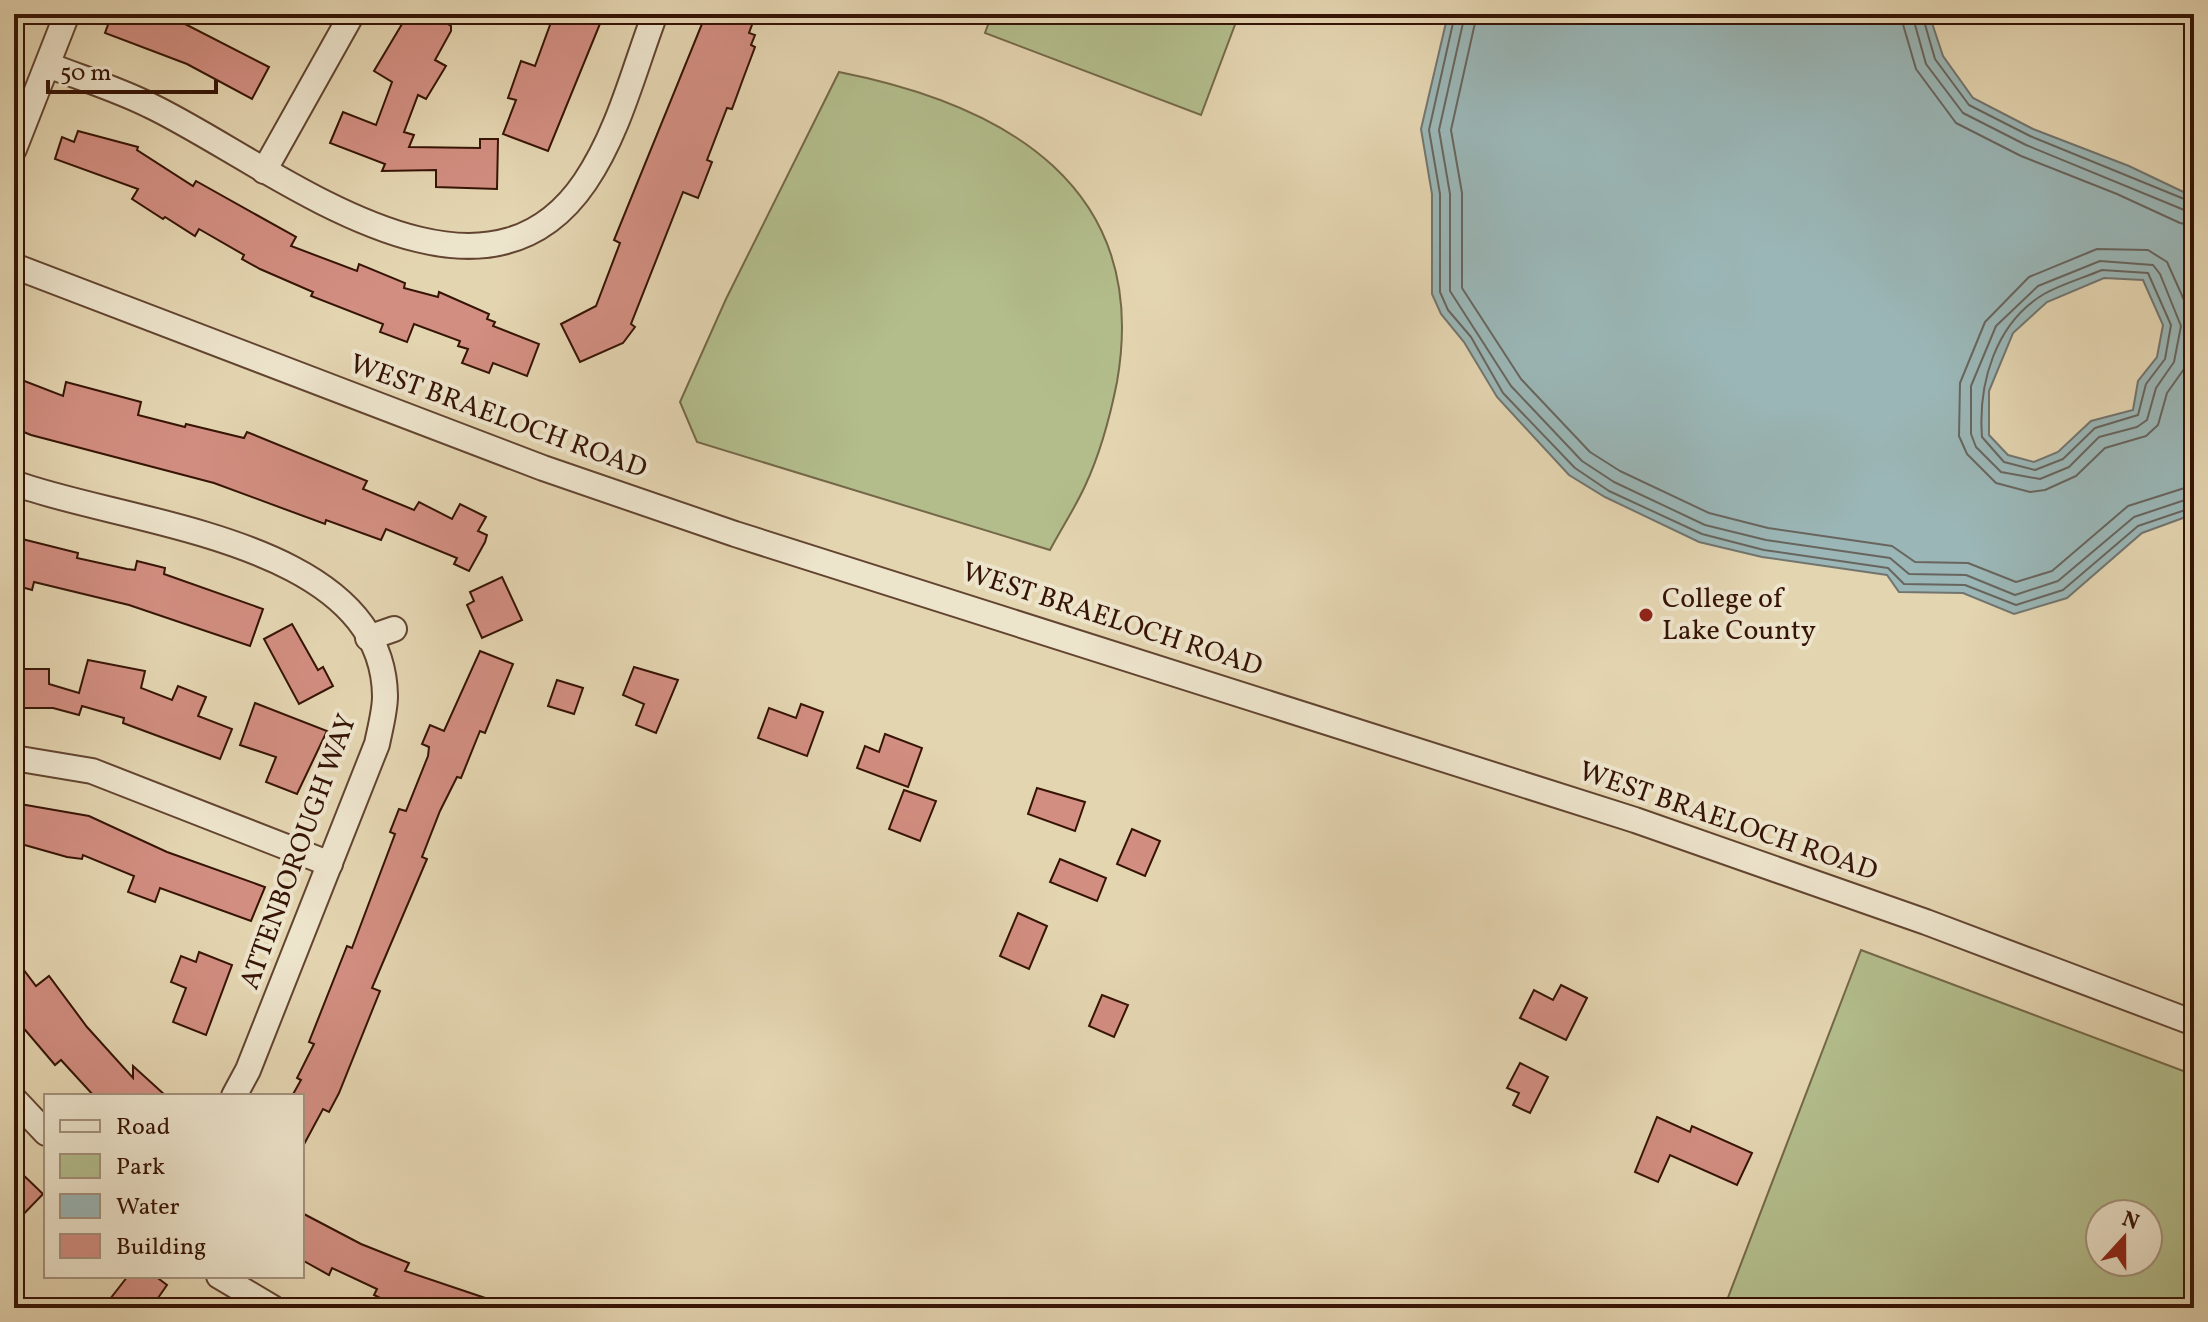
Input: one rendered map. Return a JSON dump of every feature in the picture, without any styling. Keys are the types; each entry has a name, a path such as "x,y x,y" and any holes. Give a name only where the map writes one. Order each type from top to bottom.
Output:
{"street":[{"path":"14,149 67,14"},
{"path":"264,171 352,14"},
{"path":"48,65 150,105 302,193 400,233 442,246 481,247 510,240 551,219 584,184 606,146 655,14"},
{"name":"WEST BRAELOCH ROAD","path":"14,266 532,464 735,534 1635,820 1926,922 2194,1023"},
{"name":"ATTENBOROUGH WAY","path":"14,483 196,532 309,575 339,598 362,622 381,666 385,697 377,744 248,1070 235,1094"},
{"path":"368,638 394,629"},
{"path":"14,758 92,771 330,864"},
{"path":"15,1102 44,1131"},
{"path":"221,1278 247,1302 273,1308"}],"green space":[{"path":"992,14 1239,14 1201,115 985,33"},
{"path":"839,72 900,87 958,107 1009,133 1053,166 1088,207 1111,256 1122,314 1117,382 1104,435 1090,474 1050,550 697,442 680,402 726,299"},
{"path":"1861,950 2194,1075 2194,1308 1724,1308"}],"water":[{"path":"1448,14 1929,14 1943,56 1973,98 2033,129 2129,166 2194,197 2194,514 2142,533 2067,598 2014,614 1963,593 1899,592 1887,575 1762,557 1699,542 1605,497 1569,475 1497,397 1464,342 1441,314 1432,294 1432,194 1421,129","holes":["2104,278 2143,280 2163,325 2157,357 2138,381 2133,410 2091,421 2058,452 2034,462 2008,455 1989,435 1989,391 2013,333 2047,302"]}],"building":[{"path":"112,14 177,14 188,18 185,24 269,67 252,99 187,64 105,33"},
{"path":"408,14 431,14 451,26 435,60 446,66 426,99 418,95 404,132 414,135 409,147 480,148 480,139 498,139 497,189 436,187 436,170 382,171 385,164 330,143 343,112 376,125 392,82 374,71"},
{"path":"554,14 604,14 548,151 503,134 516,100 508,98 521,61 535,66"},
{"path":"706,14 756,14 749,33 755,35 751,45 755,47 732,109 727,108 707,160 712,162 698,198 683,192 631,324 635,327 623,343 580,362 561,324 596,306 620,243 614,240"},
{"path":"78,131 138,147 137,150 193,186 196,181 296,237 291,246 357,271 359,264 405,283 404,288 438,297 439,292 489,314 487,319 495,322 493,326 539,344 527,376 493,363 489,373 462,363 468,349 458,346 460,341 414,324 407,342 380,332 383,324 311,296 313,292 260,269 242,259 244,255 199,229 195,236 165,217 163,219 132,199 138,189 55,159 62,137 74,142"},
{"path":"14,377 63,396 66,382 141,402 138,415 185,427 186,424 244,438 247,432 367,481 363,489 414,510 419,502 452,519 460,504 486,517 478,531 487,535 485,542 469,571 454,564 457,558 386,529 381,540 326,520 325,524 214,483 31,435 14,428"},
{"path":"14,537 78,553 77,558 127,569 135,570 137,561 165,568 164,574 263,609 250,646 129,605 34,582 32,590 14,585"},
{"path":"502,577 522,620 482,638 467,605 474,601 470,592"},
{"path":"292,624 318,670 323,667 333,686 299,704 264,639"},
{"path":"480,651 513,664 485,733 480,731 461,778 457,777 440,811 422,857 427,859 372,988 380,991 339,1093 329,1112 323,1109 304,1144 304,1094 293,1094 301,1080 297,1078 314,1044 309,1042 347,946 352,948 395,834 390,832 399,809 406,811 428,756 429,747 422,744 430,725 444,731"},
{"path":"88,660 145,671 141,688 172,700 178,686 206,697 198,716 232,729 220,759 123,723 124,718 82,706 79,715 53,708 23,708 23,703 14,703 14,669 49,669 49,684 79,693"},
{"path":"634,667 678,680 656,733 636,725 644,704 623,695"},
{"path":"557,680 583,688 574,714 548,706"},
{"path":"255,703 327,731 297,794 266,782 276,757 240,745"},
{"path":"801,704 823,712 807,756 758,738 769,708 796,718"},
{"path":"885,734 922,748 908,787 857,768 865,746 879,752"},
{"path":"1037,788 1085,802 1075,831 1028,814"},
{"path":"904,790 936,801 920,841 889,829"},
{"path":"20,804 89,816 167,852 265,887 251,921 160,888 155,902 128,892 134,876 83,855 82,859 67,857 14,842"},
{"path":"1132,829 1160,841 1145,876 1117,864"},
{"path":"1060,859 1106,878 1097,901 1050,882"},
{"path":"1018,913 1047,926 1029,969 1000,956"},
{"path":"199,952 232,965 206,1035 173,1022 186,988 171,982 181,956 196,962"},
{"path":"14,957 36,986 49,976 87,1027 133,1078 133,1066 164,1094 92,1094 61,1060 55,1065 14,1017"},
{"path":"1561,985 1587,998 1566,1040 1520,1018 1534,990 1553,1000"},
{"path":"1102,995 1128,1005 1114,1037 1089,1026"},
{"path":"1520,1063 1548,1077 1530,1113 1513,1105 1519,1093 1507,1088"},
{"path":"1657,1117 1690,1132 1692,1126 1752,1153 1737,1185 1670,1155 1658,1182 1635,1172"},
{"path":"14,1166 43,1194 14,1224"},
{"path":"304,1214 361,1244 409,1263 405,1271 506,1305 505,1308 401,1308 374,1295 377,1289 332,1268 329,1275 304,1261"},
{"path":"126,1278 158,1278 167,1285 151,1308 103,1308"}],"place":[{"name":"College of Lake County","path":"1646,615"}]}
